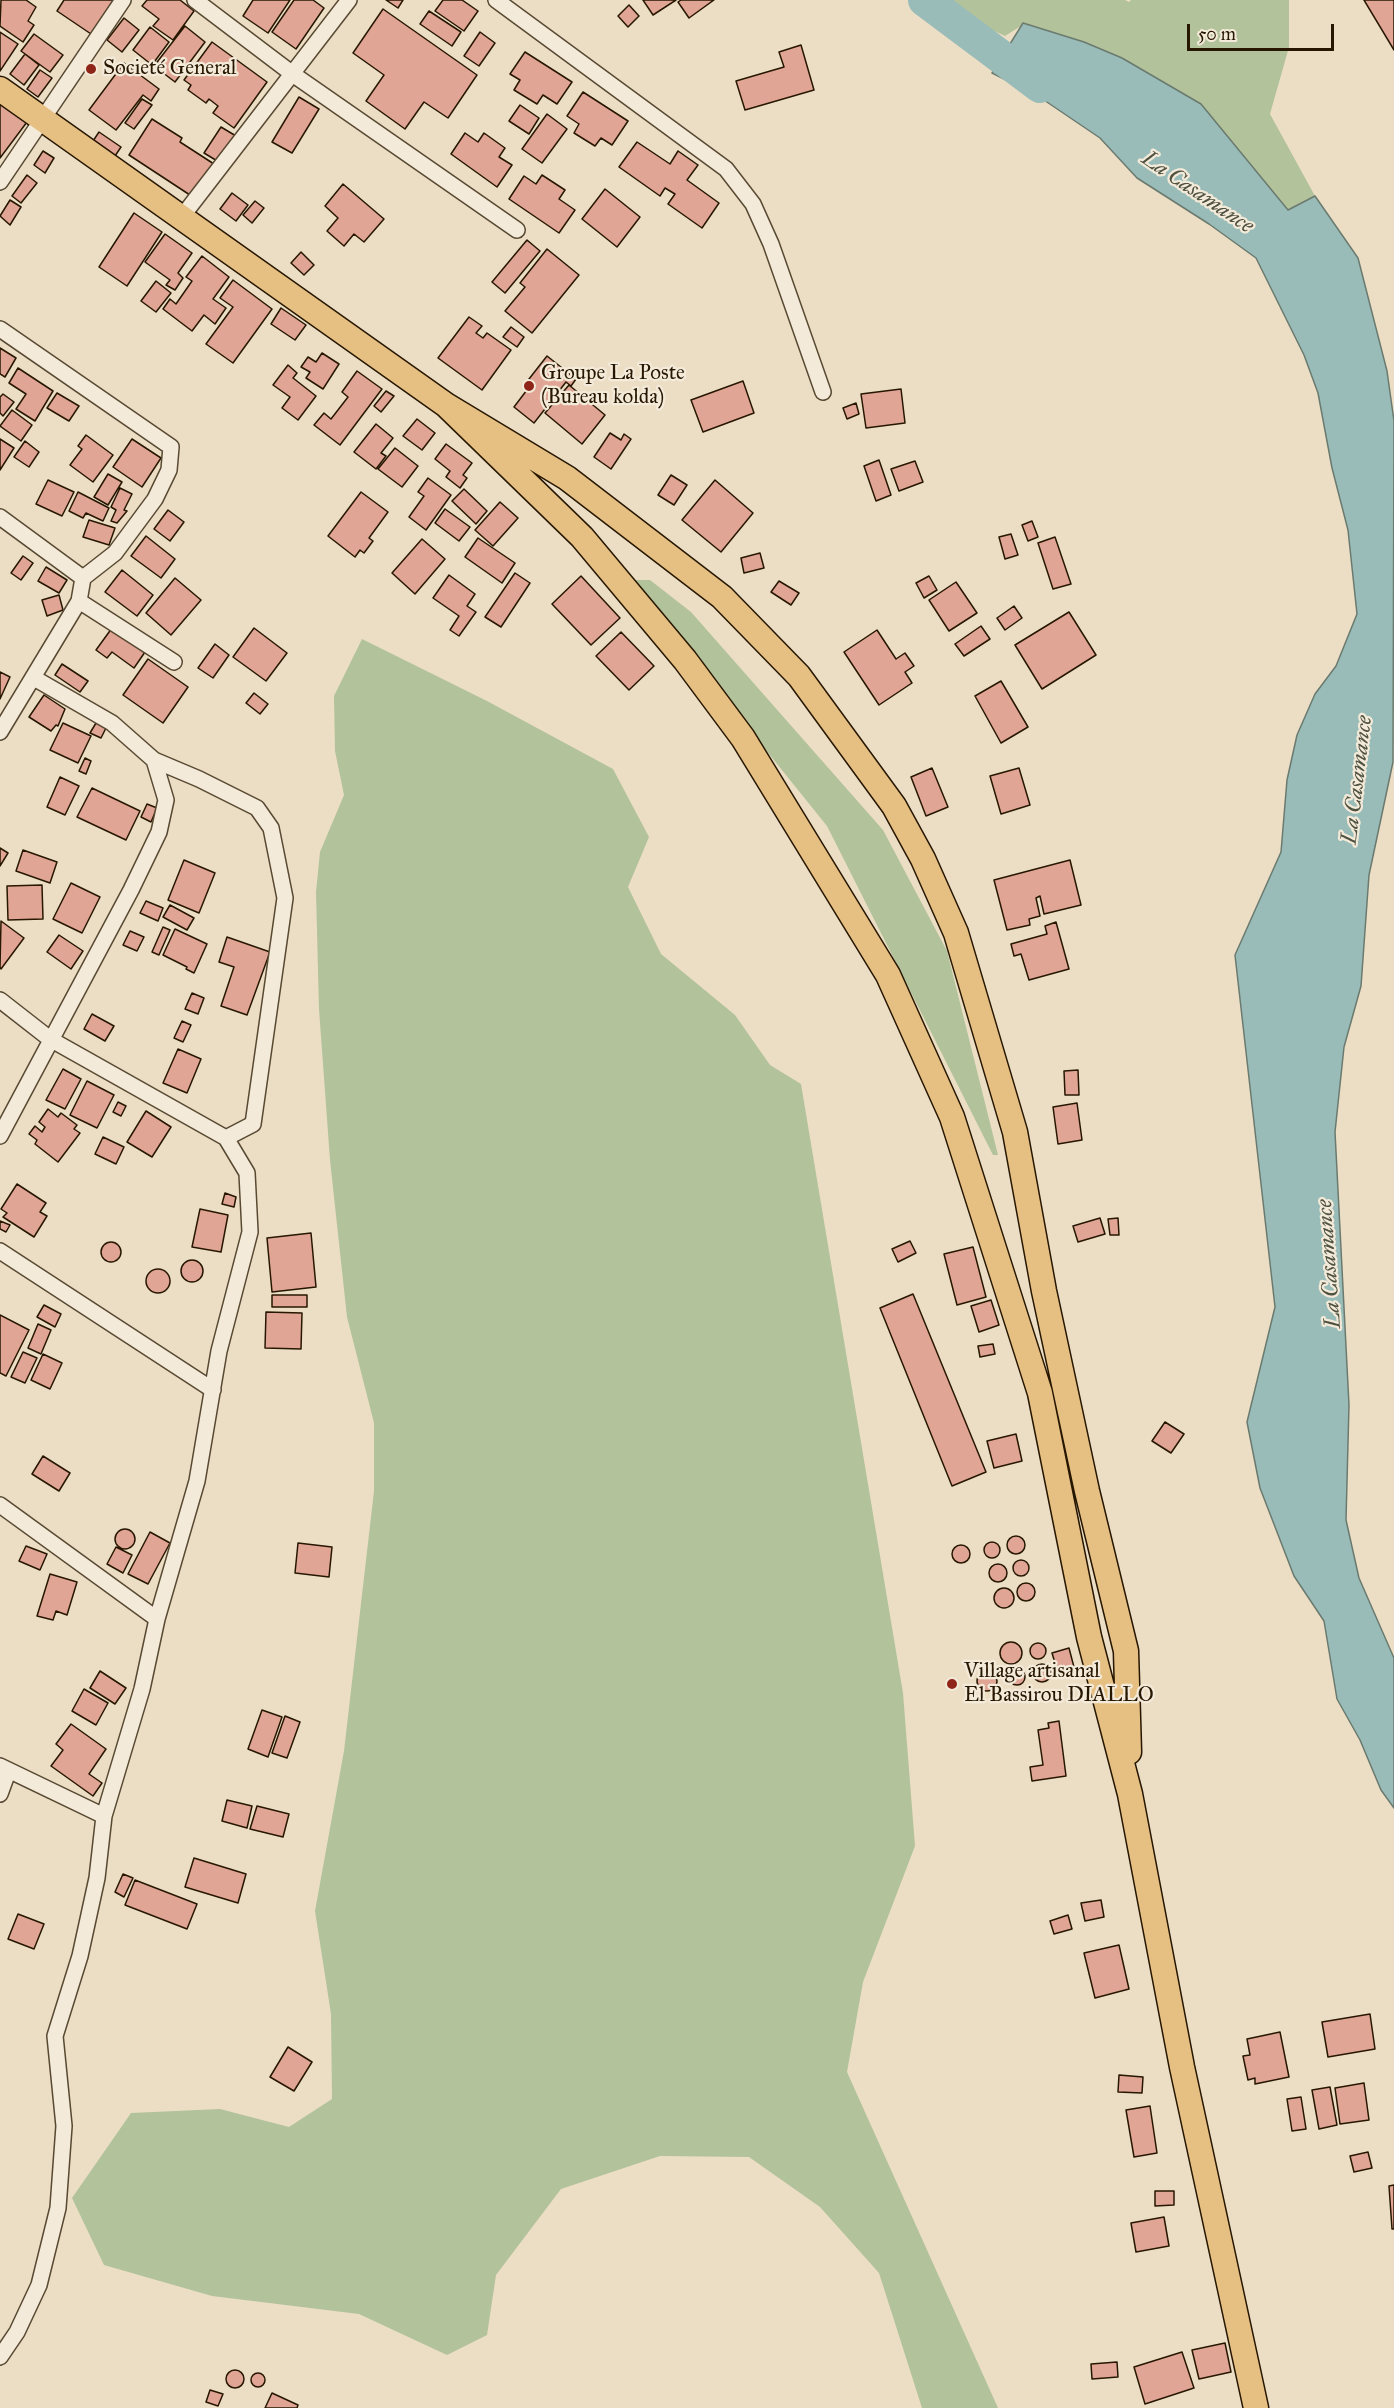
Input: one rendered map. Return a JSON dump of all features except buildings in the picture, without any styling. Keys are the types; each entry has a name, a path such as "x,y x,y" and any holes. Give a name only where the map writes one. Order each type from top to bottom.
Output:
{"main road":[{"path":"0,89 446,405 567,478 722,597 799,676 894,806 923,859 956,933 1015,1132 1044,1291 1071,1405 1087,1491 1126,1651 1130,1794"},
{"path":"446,405 582,537 685,660 743,738 888,975 952,1117 1040,1392 1089,1636 1130,1794 1182,2067 1256,2408"}],"street":[{"path":"0,182 45,119 123,0"},
{"path":"195,0 294,75 517,230"},
{"path":"181,218 294,75 349,0"},
{"path":"496,0 726,169 753,204 771,244 823,392"},
{"path":"0,329 171,447 169,470 155,499 116,553 83,578 79,601 0,732"},
{"path":"0,517 83,578"},
{"path":"79,601 174,662"},
{"path":"34,678 112,723 154,760 199,778 257,808 272,828 285,898 253,1124 226,1138"},
{"path":"0,1136 131,890 159,832 166,801 154,760"},
{"path":"0,1000 50,1040 226,1138 247,1173 250,1232 219,1351 197,1481 157,1619 142,1689 104,1816 97,1878 80,1956 55,2036 64,2126 58,2208 39,2285 17,2332 0,2357"},
{"path":"0,1251 213,1390"},
{"path":"0,1504 157,1619"},
{"path":"0,1794 4,1769 104,1816"}],"green space":[{"path":"951,0 1125,0 1129,2 1131,0 1289,0 1289,47 1270,114 1315,196 1288,210 1201,104 1122,58 1084,42 1024,24 1005,36 975,22"},
{"path":"629,580 650,580 691,612 883,830 947,951 998,1155 993,1155 827,826"},
{"path":"362,639 487,701 613,769 649,837 628,887 661,954 735,1015 770,1065 801,1084 903,1693 915,1846 863,1982 847,2072 998,2408 922,2408 879,2273 820,2207 749,2157 660,2156 561,2189 496,2275 487,2335 447,2355 359,2314 212,2296 104,2265 72,2198 131,2113 220,2109 289,2127 332,2099 331,2014 315,1911 344,1751 374,1491 374,1423 347,1317 330,1160 319,1009 316,892 320,852 344,795 335,751 334,696"}],"water":[{"path":"1023,23 1084,42 1122,58 1201,104 1288,210 1315,196 1358,258 1387,371 1394,421 1393,762 1369,875 1361,986 1344,1047 1335,1132 1349,1405 1346,1520 1359,1578 1394,1658 1394,1808 1381,1790 1360,1740 1337,1699 1324,1621 1294,1576 1260,1488 1247,1422 1275,1307 1235,955 1281,852 1287,780 1297,735 1315,694 1336,666 1357,614 1348,530 1332,468 1318,393 1304,355 1256,258 1209,224 1137,178 1100,138 1038,96 992,73"}],"waterway":[{"name":"La Casamance","path":"925,0 1040,86"}],"place":[{"name":"Societé General","path":"91,69"},
{"name":"Groupe La Poste (Bureau kolda)","path":"529,386"},
{"name":"Village artisanal El Bassirou DIALLO","path":"952,1684"}]}
